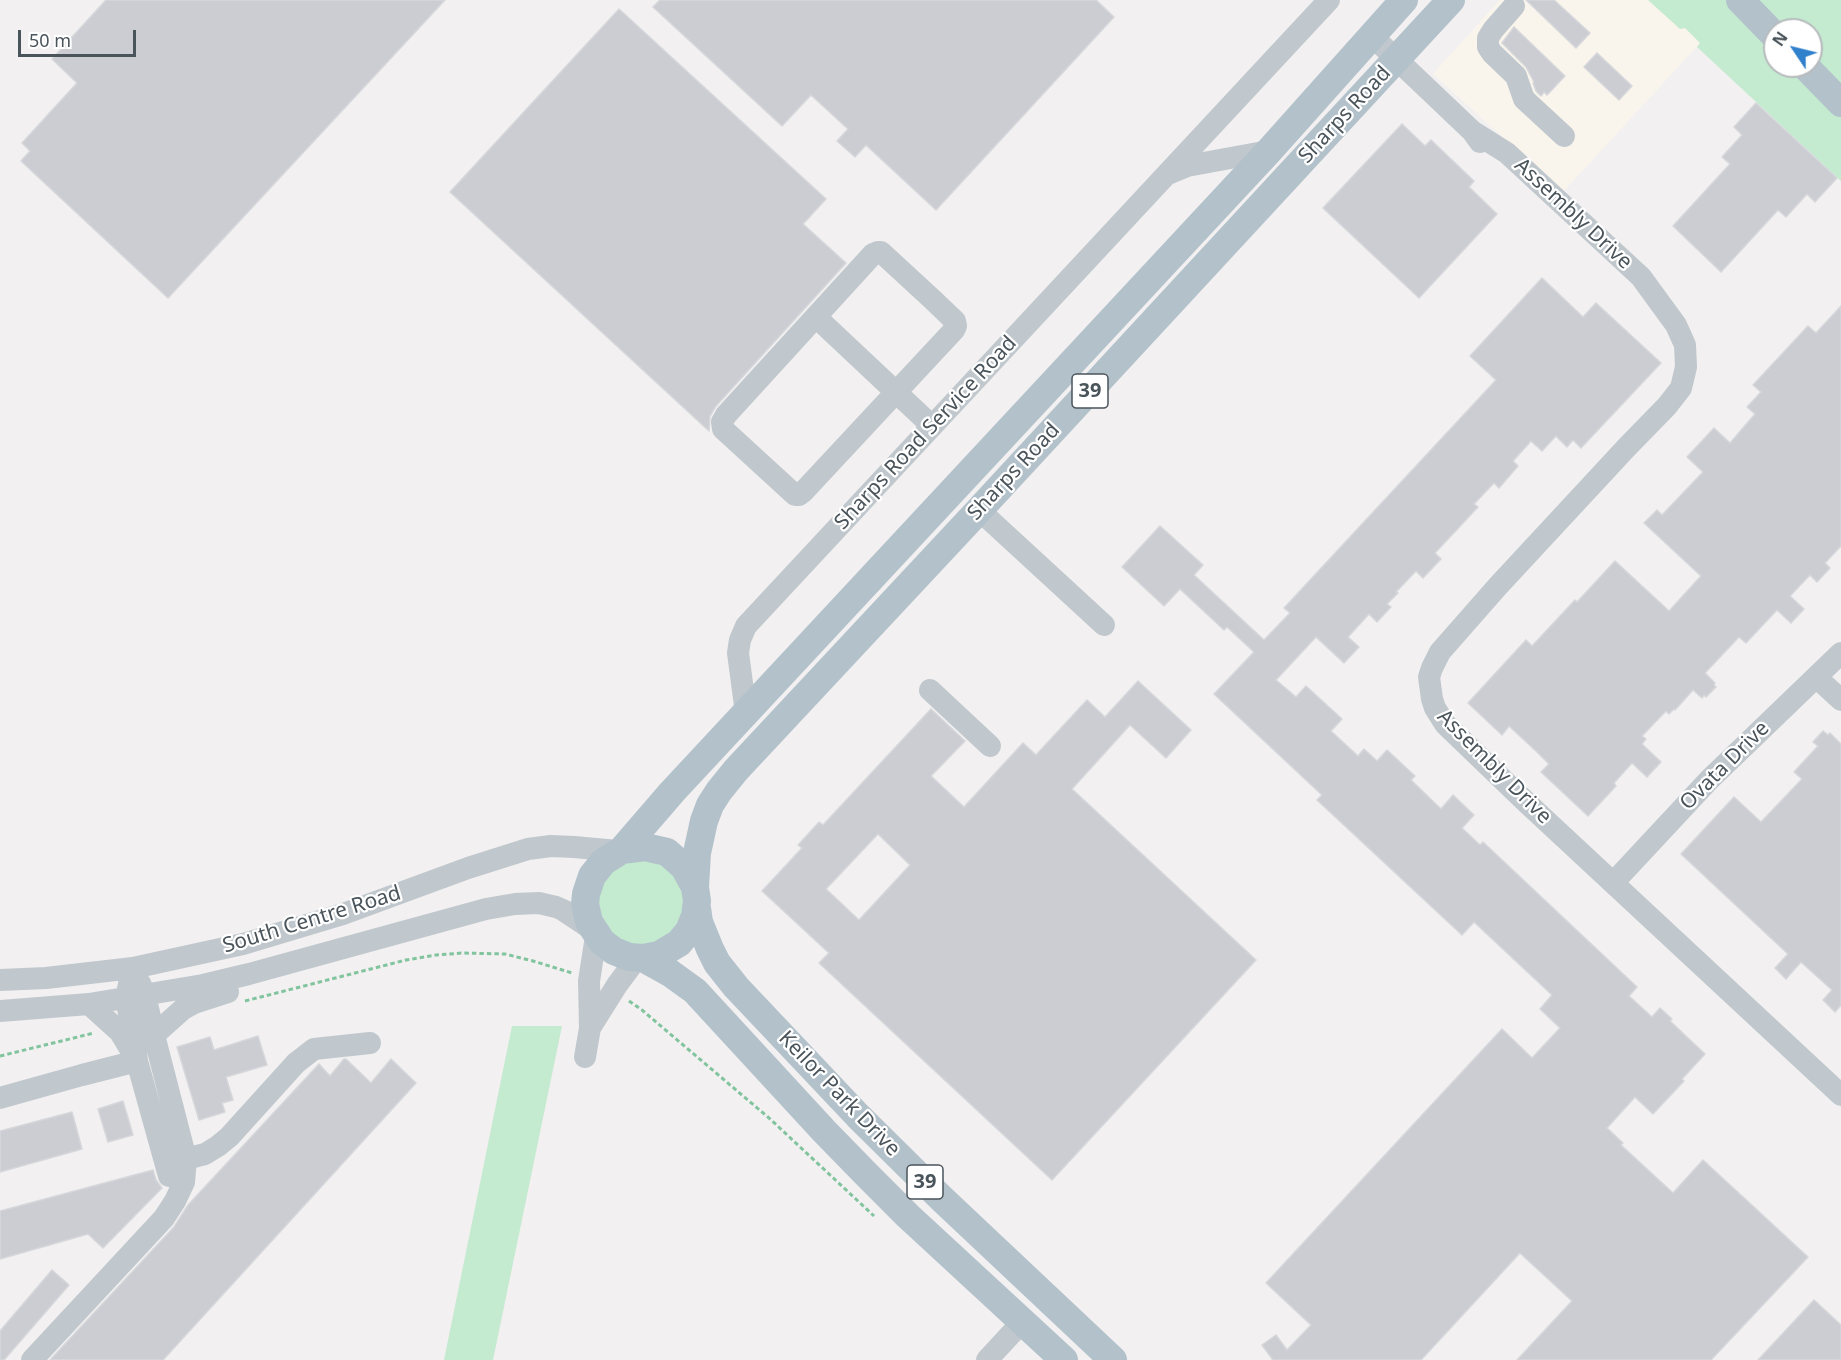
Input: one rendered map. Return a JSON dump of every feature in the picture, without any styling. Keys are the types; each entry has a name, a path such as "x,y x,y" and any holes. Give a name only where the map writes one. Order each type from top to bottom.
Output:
{"main road":[{"name":"Sharps Road","path":"620,850 1269,152 1404,0"},
{"name":"Sharps Road","path":"696,897 697,854 704,821 719,791 756,748 1451,0"},
{"path":"1740,0 1763,24"},
{"path":"1817,78 1841,103"},
{"name":"39","path":"645,847 667,852 684,867 696,897 689,931 679,943 659,955 640,958 614,951 595,933 589,922 585,903 588,885 603,862 620,850 645,847"},
{"name":"Keilor Park Drive","path":"696,897 701,928 710,949 717,963 736,987 883,1141 1113,1360"},
{"name":"Keilor Park Drive","path":"640,958 677,978 695,991 866,1174 908,1216 1064,1360"}],"street":[{"name":"Sharps Road Service Road","path":"746,713 738,653 746,626 1329,0"},
{"path":"1514,6 1493,30 1488,38 1488,47 1516,76 1524,99 1568,132"},
{"name":"Assembly Drive","path":"1372,36 1472,131 1507,153 1641,277 1676,325 1686,351 1684,378 1675,397 1497,586 1440,652 1430,677 1434,708 1445,724 1841,1095"},
{"name":"Sharps Road Service Road","path":"1166,174 1187,166 1269,152"},
{"path":"881,252 940,306 955,321 956,326 799,495 795,495 723,429 722,422 816,317 873,254 881,252"},
{"path":"816,317 932,426"},
{"path":"979,510 1104,625"},
{"name":"Ovata Drive","path":"1613,883 1709,780 1841,653"},
{"path":"1816,677 1841,700"},
{"path":"930,690 990,746"},
{"name":"South Centre Road","path":"0,980 46,978 133,968 243,944 343,914 468,868 528,849 551,846 620,850"},
{"name":"South Centre Road","path":"0,1011 89,1004 249,974 486,909 515,904 539,903 556,907 595,933"},
{"path":"585,1057 590,1028 590,981 595,933"},
{"path":"154,1035 173,1017 194,1003 234,991 336,950"},
{"path":"590,1028 612,992 640,958"},
{"path":"133,968 137,1061"},
{"path":"136,996 154,1035 176,1161"},
{"path":"32,1360 164,1218 184,1182 137,1061 125,1039 111,1022 89,1004"},
{"path":"0,1023 54,1007"},
{"path":"176,1161 205,1154 229,1137 296,1063 314,1049 369,1043"},
{"path":"0,1098 137,1061"},
{"path":"987,1360 1023,1321"}],"path":[{"path":"237,1003 406,960 454,953 505,954 565,970 590,981"},
{"path":"612,992 642,1010 752,1104 879,1220"},
{"path":"0,1056 93,1034 111,1022"}],"shaded area":[{"path":"1500,0 1648,0 1680,29 1685,27 1701,42 1561,194 1525,157 1433,74"}],"green space":[{"path":"1648,0 1841,0 1841,181 1697,47 1700,43 1685,28 1680,29"},
{"path":"639,860 654,862 668,868 684,892 682,922 662,943 635,947 611,934 599,910 599,896 612,872 625,864"},
{"path":"512,1026 562,1026 493,1360 444,1360"}],"building":[{"path":"106,0 445,0 168,298 21,161 30,151 22,143 77,83 52,59"},
{"path":"660,0 1096,0 1114,17 936,210 866,145 855,157 837,141 848,129 811,95 782,126 653,7"},
{"path":"1526,0 1554,0 1590,33 1576,48"},
{"path":"619,9 826,199 803,224 846,263 716,406 710,416 709,431 450,192"},
{"path":"1514,27 1565,76 1547,95 1544,92 1541,96 1536,91 1526,67 1502,43"},
{"path":"1597,53 1632,86 1619,100 1584,67"},
{"path":"1756,103 1837,178 1815,202 1807,194 1786,217 1778,210 1721,272 1673,226 1730,164 1722,157 1742,135 1734,127"},
{"path":"1402,124 1425,146 1431,140 1474,181 1469,187 1497,214 1419,298 1323,208"},
{"path":"1542,278 1583,317 1596,303 1661,363 1581,448 1573,440 1567,447 1556,436 1542,451 1531,441 1513,461 1518,466 1499,488 1494,483 1474,504 1478,507 1435,553 1441,559 1423,578 1416,571 1396,592 1398,593 1387,604 1391,607 1377,622 1369,614 1348,637 1359,647 1344,663 1316,637 1276,680 1296,697 1306,686 1342,719 1331,731 1358,756 1364,749 1377,761 1387,750 1415,776 1411,780 1441,809 1453,795 1474,815 1462,828 1480,845 1483,842 1637,987 1629,996 1652,1017 1660,1008 1672,1019 1670,1021 1705,1054 1682,1079 1684,1081 1653,1114 1635,1097 1607,1128 1623,1143 1621,1145 1673,1193 1703,1160 1808,1257 1711,1360 1517,1360 1572,1301 1520,1253 1421,1360 1273,1360 1262,1345 1276,1335 1287,1350 1311,1325 1266,1283 1502,1029 1532,1058 1560,1028 1540,1009 1552,995 1474,922 1462,935 1317,800 1322,795 1214,694 1254,652 1227,627 1224,630 1180,589 1164,606 1122,567 1160,526 1203,565 1194,575 1264,640 1290,613 1284,608 1496,380 1470,356"},
{"path":"1841,306 1841,546 1825,563 1830,568 1817,582 1810,575 1790,596 1804,609 1791,623 1777,610 1746,643 1739,637 1705,673 1716,687 1702,698 1693,690 1675,710 1669,714 1666,711 1642,736 1646,739 1642,744 1661,762 1647,777 1632,763 1614,783 1616,786 1588,816 1541,772 1549,764 1537,752 1509,726 1502,735 1468,703 1526,640 1532,646 1615,561 1669,611 1701,576 1644,523 1657,510 1662,515 1703,472 1687,457 1714,428 1730,443 1755,414 1747,407 1761,392 1753,385 1808,326 1816,333"},
{"path":"1138,681 1191,730 1166,758 1130,725 1072,789 1256,960 1052,1180 819,963 829,953 762,891 802,848 798,845 819,822 823,825 931,709 965,741 931,776 964,807 1023,743 1036,755 1087,700 1105,717","holes":["878,834 910,865 859,920 826,889"]},
{"path":"1823,731 1828,735 1830,733 1841,744 1841,1005 1835,1012 1823,1000 1832,990 1801,962 1786,979 1775,968 1788,954 1681,854 1734,797 1761,822 1802,779 1794,772 1818,746 1813,742"},
{"path":"258,1036 267,1065 226,1077 233,1100 222,1103 225,1112 199,1120 177,1047 210,1037 214,1050"},
{"path":"344,1059 371,1083 391,1059 416,1083 163,1360 50,1360 174,1227 188,1205 319,1064 330,1076"},
{"path":"123,1101 133,1135 108,1142 98,1109"},
{"path":"72,1112 82,1149 0,1172 0,1131"},
{"path":"153,1170 162,1188 103,1248 88,1234 0,1259 0,1211"},
{"path":"52,1270 69,1285 4,1360 0,1360 0,1331"},
{"path":"1814,1300 1841,1325 1841,1360 1758,1360"}]}
